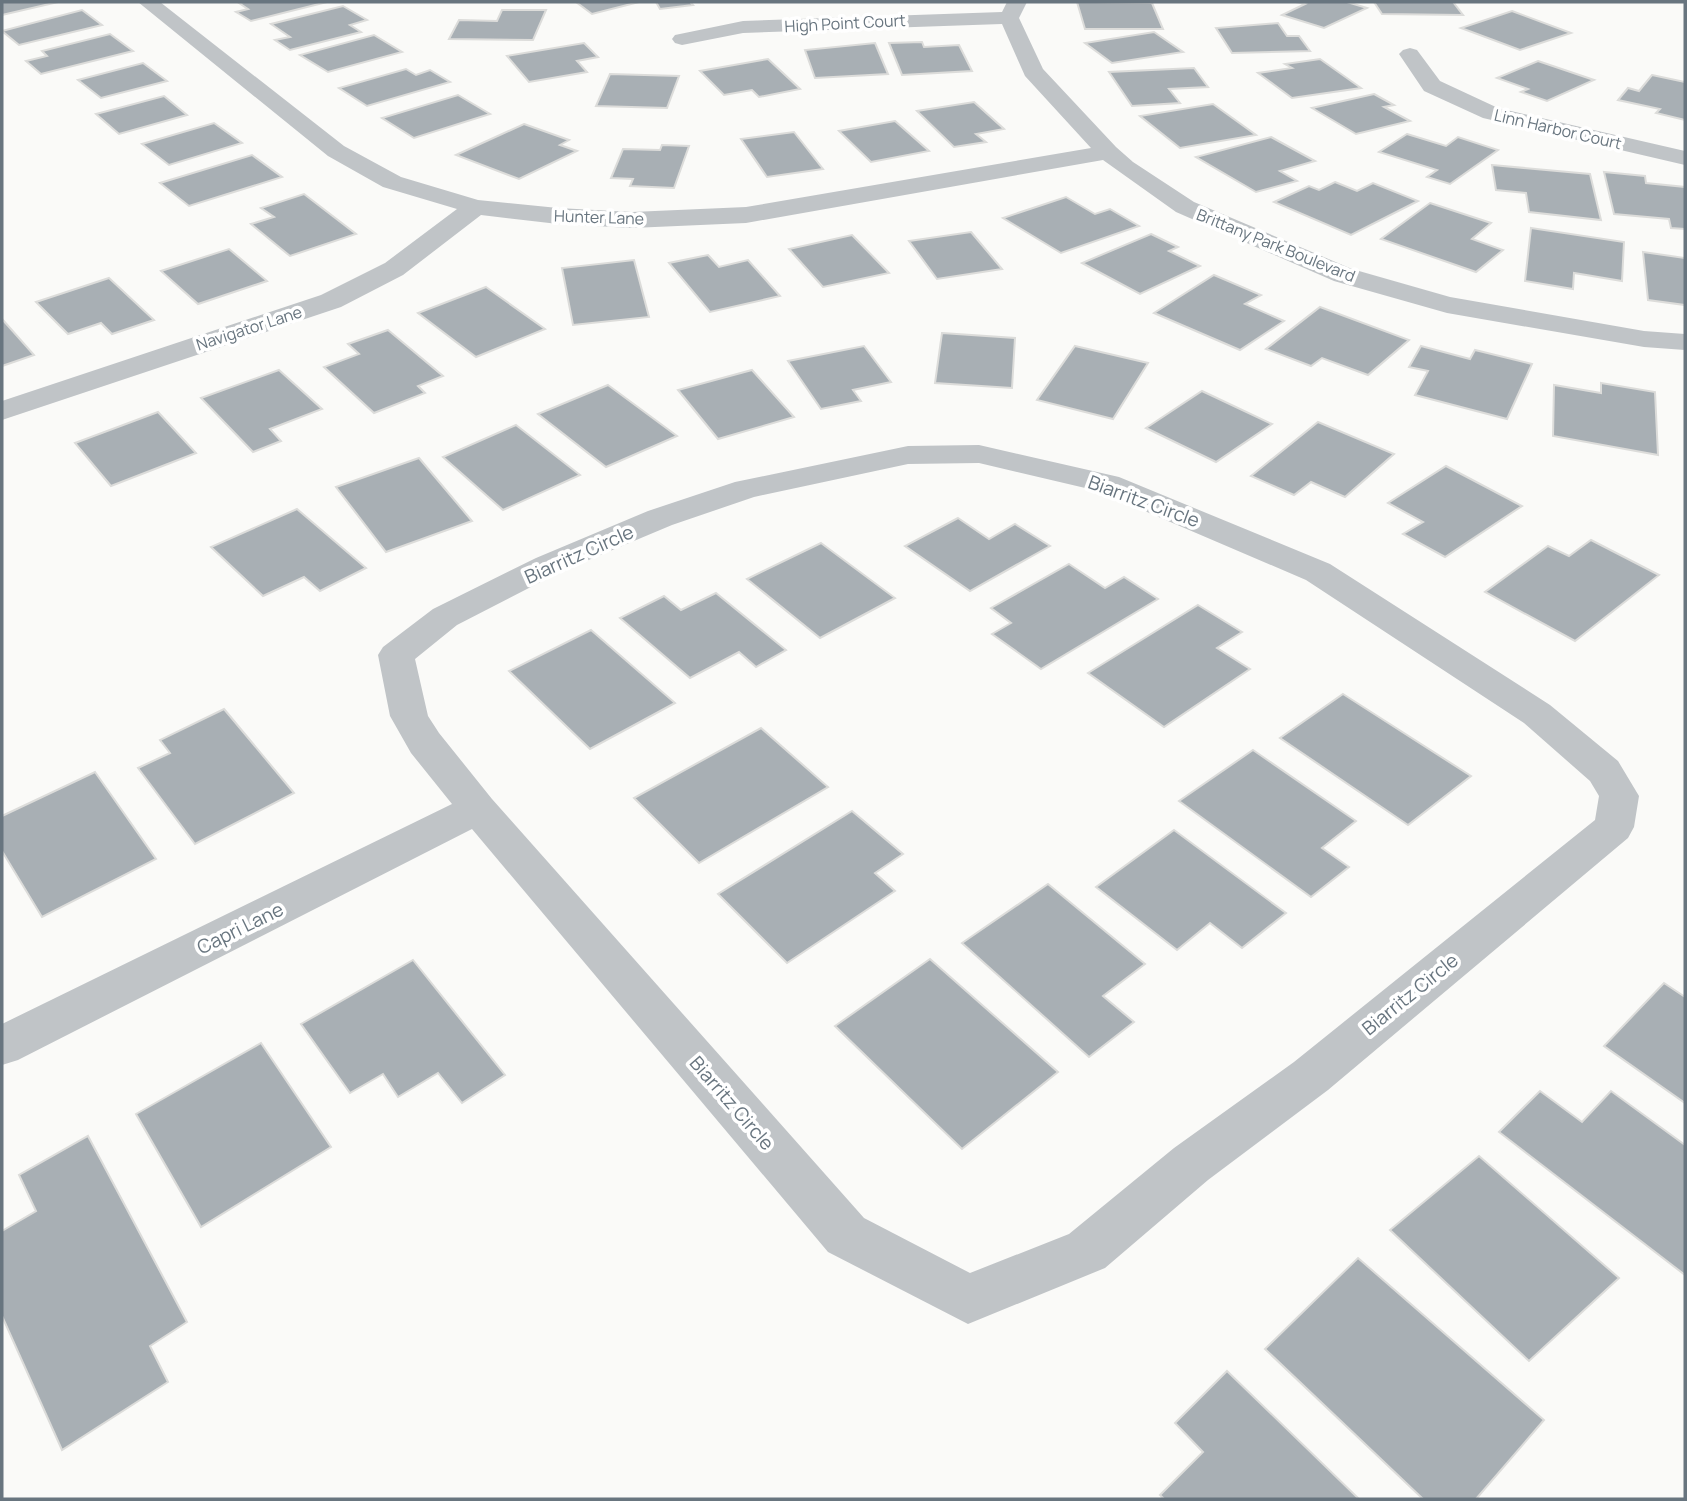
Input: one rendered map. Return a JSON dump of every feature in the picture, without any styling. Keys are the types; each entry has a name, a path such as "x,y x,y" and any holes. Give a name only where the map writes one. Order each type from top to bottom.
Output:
{"street":[{"name":"Hunter Lane","path":"148,2 336,151 392,182 477,207 558,216 632,220 746,215 1108,152"},
{"name":"High Point Court","path":"682,39 743,27 1013,10"},
{"name":"Brittany Park Boulevard","path":"1013,10 1033,71 1108,152 1125,167 1185,207 1343,275 1447,305 1644,339 1685,342"},
{"name":"Linn Harbor Court","path":"1410,54 1432,86 1491,113 1685,158"},
{"name":"Navigator Lane","path":"2,411 331,301 394,269 477,207"},
{"name":"Biarritz Circle","path":"979,454 1108,484 1318,572 1537,714 1604,771 1619,796 1614,827 1311,1076 1191,1164 1087,1251 968,1298 846,1235 478,809 425,743 409,716 396,655 445,617 548,565 660,519 746,489 908,455 979,454"},
{"name":"Capri Lane","path":"2,1046 478,809"}],"building":[{"path":"2,2 58,2 2,15"},
{"path":"327,2 251,21 236,12 248,9 239,3"},
{"path":"576,2 639,2 592,14"},
{"path":"656,2 690,2 693,5 660,9"},
{"path":"1077,2 1152,3 1163,29 1085,29"},
{"path":"1296,2 1347,2 1367,8 1324,28 1282,15 1305,4"},
{"path":"1374,2 1453,2 1463,15 1382,14"},
{"path":"343,6 367,20 350,25 361,32 290,50 275,40 290,37 271,24"},
{"path":"82,10 102,25 19,45 2,31"},
{"path":"502,10 546,10 533,40 449,39 459,20 497,21"},
{"path":"1512,11 1571,33 1520,50 1461,28"},
{"path":"1278,23 1287,36 1299,36 1310,51 1232,53 1216,28"},
{"path":"1154,32 1183,52 1112,63 1085,43"},
{"path":"110,34 133,51 41,74 26,61 47,56 42,51"},
{"path":"374,35 402,52 328,72 300,55"},
{"path":"922,42 924,47 959,45 972,71 902,75 889,43"},
{"path":"584,43 598,57 577,61 587,72 529,82 507,56"},
{"path":"875,43 888,74 815,78 805,50"},
{"path":"768,59 800,89 759,97 752,90 724,95 700,71"},
{"path":"1320,59 1361,88 1292,98 1258,73 1292,68 1285,64"},
{"path":"1538,61 1594,80 1547,101 1521,92 1528,89 1497,78"},
{"path":"143,63 167,81 101,98 78,80"},
{"path":"1194,68 1208,87 1169,89 1180,103 1132,106 1109,72"},
{"path":"406,69 416,75 430,70 450,82 367,106 339,88"},
{"path":"610,74 679,76 667,108 596,106"},
{"path":"1652,75 1685,82 1685,120 1656,113 1660,109 1618,100 1628,88 1639,91"},
{"path":"1374,94 1394,105 1384,107 1410,121 1356,134 1312,108"},
{"path":"458,95 490,114 414,138 382,118"},
{"path":"164,96 187,115 119,134 96,114"},
{"path":"974,102 1004,129 976,134 986,142 954,147 917,111"},
{"path":"1213,104 1256,135 1180,148 1140,116"},
{"path":"895,121 929,151 871,162 839,131"},
{"path":"214,123 242,143 169,165 142,144"},
{"path":"524,124 569,140 560,145 577,151 519,179 456,155"},
{"path":"794,132 823,169 767,177 741,139"},
{"path":"1407,134 1446,146 1458,137 1498,150 1450,184 1427,177 1437,170 1379,152"},
{"path":"1271,137 1315,161 1280,171 1297,181 1256,192 1196,157"},
{"path":"662,145 689,146 674,188 630,186 633,179 611,178 623,149 660,150"},
{"path":"252,155 282,177 189,206 160,183"},
{"path":"1492,165 1590,174 1601,220 1529,212 1526,193 1496,190"},
{"path":"1604,172 1645,176 1646,183 1685,187 1685,229 1671,228 1669,219 1614,214"},
{"path":"1335,182 1357,191 1373,183 1418,201 1351,235 1274,202 1309,186 1319,190"},
{"path":"304,194 356,234 290,256 251,224 274,217 261,208"},
{"path":"1066,197 1095,214 1110,209 1139,226 1061,253 1003,218"},
{"path":"1430,203 1491,223 1472,239 1503,250 1476,272 1381,239"},
{"path":"1531,228 1624,242 1622,281 1574,273 1573,289 1525,281"},
{"path":"971,232 1002,269 937,279 909,241"},
{"path":"1151,234 1178,247 1169,251 1200,266 1140,294 1082,263"},
{"path":"852,235 889,273 823,287 789,249"},
{"path":"229,249 267,281 198,304 161,271"},
{"path":"1643,252 1685,258 1685,305 1648,300"},
{"path":"708,255 719,267 748,260 780,296 710,312 669,263"},
{"path":"634,260 649,317 573,325 562,268"},
{"path":"1214,275 1261,295 1245,304 1284,321 1240,350 1154,313"},
{"path":"109,278 154,320 112,334 101,323 68,334 36,302"},
{"path":"486,287 545,329 476,357 418,313"},
{"path":"1320,307 1409,340 1368,375 1322,358 1311,366 1266,349"},
{"path":"2,319 34,355 2,366"},
{"path":"388,330 443,376 418,386 425,393 374,413 324,367 359,354 348,344"},
{"path":"942,333 1015,338 1012,388 935,383"},
{"path":"864,346 891,382 853,390 861,401 821,409 788,361"},
{"path":"1075,346 1148,363 1113,419 1037,400"},
{"path":"1421,346 1470,359 1475,350 1532,364 1507,419 1415,395 1428,371 1409,367"},
{"path":"279,370 322,409 270,429 281,441 253,452 201,398"},
{"path":"752,370 794,417 718,439 678,390"},
{"path":"1601,383 1655,392 1658,455 1553,436 1554,385 1601,393"},
{"path":"608,385 677,436 606,467 538,414"},
{"path":"1202,391 1272,424 1216,462 1146,428"},
{"path":"158,412 196,453 111,486 75,443"},
{"path":"1318,422 1394,454 1345,497 1311,482 1294,495 1251,476"},
{"path":"516,425 580,475 503,510 443,457"},
{"path":"419,458 472,521 386,552 336,487"},
{"path":"1446,466 1522,506 1445,557 1403,534 1423,522 1388,503"},
{"path":"297,509 366,568 320,591 304,577 263,596 211,547"},
{"path":"958,518 989,539 1015,524 1050,546 970,591 905,546"},
{"path":"1591,540 1659,575 1575,641 1485,592 1548,546 1569,556"},
{"path":"821,543 895,598 820,638 747,579"},
{"path":"1069,564 1105,588 1124,577 1158,599 1041,669 992,634 1011,623 991,608"},
{"path":"716,593 786,650 756,667 739,652 690,678 620,618 664,596 681,610"},
{"path":"1198,605 1242,632 1217,648 1250,669 1164,727 1088,673"},
{"path":"591,630 675,703 590,749 509,671"},
{"path":"1343,694 1471,776 1408,825 1280,738"},
{"path":"224,709 294,793 195,844 138,768 170,753 160,740"},
{"path":"761,728 828,787 699,863 634,798"},
{"path":"1253,750 1356,821 1322,848 1349,867 1311,897 1179,801"},
{"path":"95,772 156,859 42,917 2,851 2,816"},
{"path":"852,811 903,854 875,873 895,891 787,963 718,894"},
{"path":"1174,830 1286,913 1242,948 1210,923 1177,950 1096,887"},
{"path":"1048,884 1145,964 1103,996 1134,1022 1089,1057 962,943"},
{"path":"930,959 1058,1072 962,1149 835,1026"},
{"path":"413,960 505,1075 462,1103 438,1073 398,1097 383,1074 350,1093 301,1024"},
{"path":"1664,983 1685,997 1685,1103 1604,1046"},
{"path":"261,1043 331,1147 201,1227 136,1114"},
{"path":"1540,1091 1582,1122 1611,1091 1685,1145 1685,1275 1499,1132"},
{"path":"88,1136 187,1322 150,1346 168,1382 62,1450 2,1316 2,1231 36,1211 19,1175"},
{"path":"1479,1156 1619,1278 1529,1361 1390,1230"},
{"path":"1358,1258 1544,1420 1476,1499 1423,1499 1265,1349"},
{"path":"1227,1371 1359,1499 1164,1499 1160,1495 1203,1452 1175,1423"}]}
